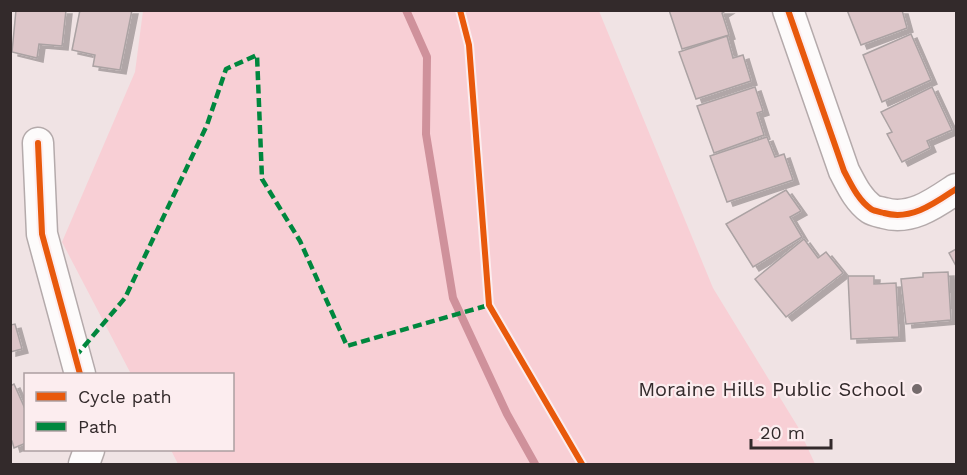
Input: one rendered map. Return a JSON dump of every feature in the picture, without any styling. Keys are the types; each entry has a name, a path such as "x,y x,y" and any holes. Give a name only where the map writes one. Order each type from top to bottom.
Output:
{"street":[{"path":"788,10 844,171 856,194 871,210 890,215 908,215 932,205 957,189"},
{"path":"38,143 42,234 79,373"}],"shaded area":[{"path":"143,11 599,11 713,288 798,427 815,464 178,464 172,451 234,451 234,373 130,373 62,242 135,72"}],"building":[{"path":"16,10 66,10 62,46 39,44 37,58 12,52"},
{"path":"80,10 132,10 120,70 93,66 95,55 72,50"},
{"path":"669,10 727,10 722,13 729,35 682,49"},
{"path":"847,10 902,10 907,28 861,45"},
{"path":"911,34 931,80 882,102 863,55"},
{"path":"727,36 733,58 743,55 751,81 696,99 679,52"},
{"path":"755,87 763,111 757,113 764,135 714,153 697,106"},
{"path":"932,87 952,130 927,141 930,148 902,162 887,134 892,132 881,112"},
{"path":"767,137 775,157 784,154 793,180 727,202 710,156"},
{"path":"786,190 801,211 790,217 802,237 753,267 726,224"},
{"path":"804,239 818,258 826,252 843,273 786,317 755,279"},
{"path":"956,249 956,266 949,253"},
{"path":"948,272 951,320 906,324 901,279 923,277 923,273"},
{"path":"848,276 874,276 874,284 896,283 899,337 851,339"},
{"path":"15,324 22,349 10,352 10,325"},
{"path":"14,384 24,406 24,444 14,448 10,441 10,386"}],"waterway":[{"path":"406,10 427,57 426,134 453,298 507,414 535,464"}],"marked path":[{"path":"75,357 125,298 207,125 226,69 257,55 262,179 300,241 347,346 489,305"}],"cycle path":[{"path":"460,10 469,45 489,305 582,464"},
{"path":"788,10 844,171 862,201 875,211 904,215 922,209 956,189"},
{"path":"38,143 42,234 80,373"}],"place":[{"name":"Moraine Hills Public School","path":"917,389"}]}
